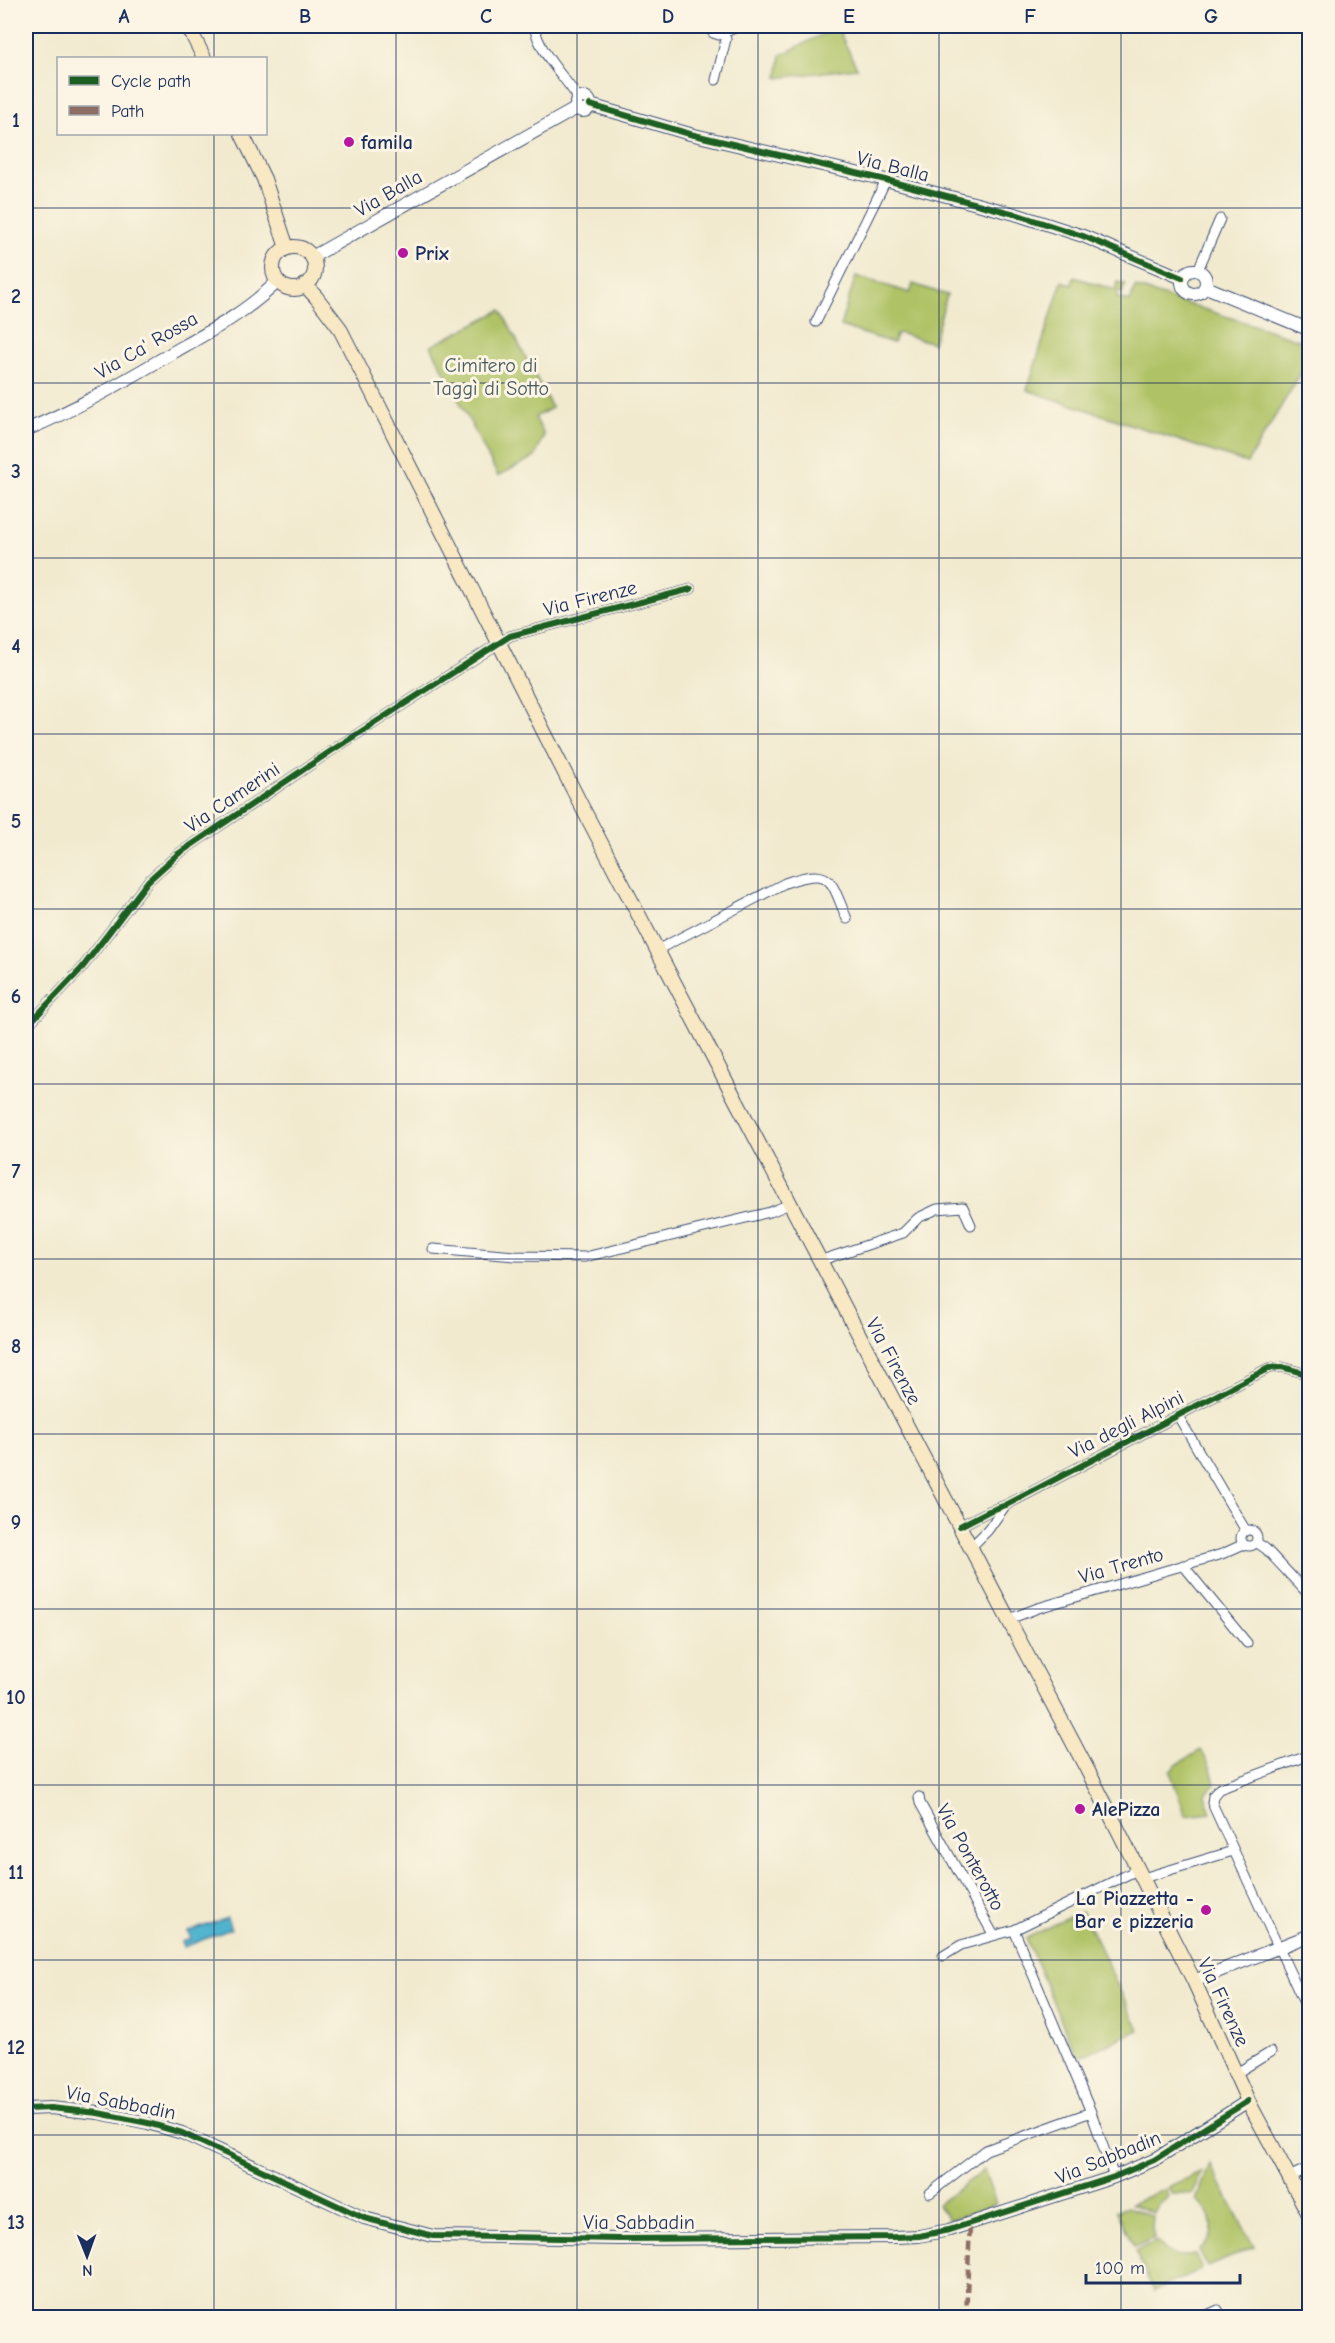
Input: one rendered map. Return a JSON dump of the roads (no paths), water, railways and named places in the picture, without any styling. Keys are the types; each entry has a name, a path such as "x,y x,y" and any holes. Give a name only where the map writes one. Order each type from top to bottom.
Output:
{"main road":[{"path":"188,26 204,57"},
{"path":"242,135 264,179 287,248"},
{"path":"287,248 301,248 312,257 315,263 313,276 305,285 293,288 278,281 274,274 274,262 287,248"},
{"name":"Via Firenze","path":"305,285 339,327 657,950 1141,1873 1194,1981 1248,2101 1310,2216"}],"street":[{"path":"534,26 543,50 582,104"},
{"path":"711,26 713,33 719,35 739,26"},
{"path":"717,80 726,39 723,33"},
{"name":"Via Balla","path":"312,257 582,104 681,132 886,180 1062,228 1182,278"},
{"name":"Via Balla","path":"816,322 886,180"},
{"path":"1198,270 1220,219"},
{"path":"1198,270 1205,277 1206,287 1196,295 1190,294 1184,291 1182,278 1185,273 1198,270"},
{"name":"Via Ca' Rossa","path":"26,430 64,414 107,391 227,321 252,305 278,281"},
{"path":"1206,287 1310,330"},
{"name":"Via Firenze","path":"499,643 518,633 690,589"},
{"name":"Via Camerini","path":"26,1027 82,968 160,867 322,757 499,643"},
{"path":"657,950 786,883 807,875 822,875 831,881 847,920"},
{"path":"433,1249 515,1256 585,1257 770,1212 790,1204"},
{"path":"819,1261 903,1233 918,1218 937,1209 963,1207 971,1225"},
{"name":"Via degli Alpini","path":"960,1526 1005,1506 1269,1368 1282,1367 1310,1375"},
{"path":"1178,1416 1246,1531 1254,1533 1256,1542 1266,1549 1310,1596"},
{"name":"Via degli Alpini","path":"970,1547 988,1530 1005,1506"},
{"path":"1244,1544 1241,1539 1246,1531"},
{"name":"Via Trento","path":"1009,1620 1058,1602 1222,1554 1244,1544 1250,1546 1256,1542"},
{"path":"1183,1565 1247,1642"},
{"path":"1310,1755 1216,1792 1212,1799 1212,1807 1310,2016"},
{"name":"Via Ponterotto","path":"919,1797 920,1803 993,1934"},
{"name":"Via Ponterotto","path":"943,1956 961,1946 993,1934 1014,1930 1141,1873 1233,1851"},
{"name":"Via Sabbadin","path":"1014,1930 1091,2112 1114,2177"},
{"path":"1194,1981 1310,1935"},
{"path":"1236,2074 1271,2052"},
{"name":"Via Sabbadin","path":"26,2109 51,2108 98,2113 171,2130 364,2218 433,2236 620,2239 919,2236 949,2230 1114,2177 1154,2160 1248,2101"},
{"path":"930,2193 986,2150 1091,2112"},
{"path":"1289,2177 1310,2167"},
{"path":"1200,2318 1218,2310 1222,2318"}],"water":[{"path":"227,1918 231,1929 184,1947 182,1942 191,1939 188,1932"}],"place":[{"name":"famila","path":"349,142"},
{"name":"Prix","path":"403,253"},
{"name":"AlePizza","path":"1080,1809"},
{"name":"La Piazzetta - Bar e pizzeria","path":"1206,1910"}],"park label":[{"name":"Cimitero di Taggì di Sotto","path":"491,376"}]}
